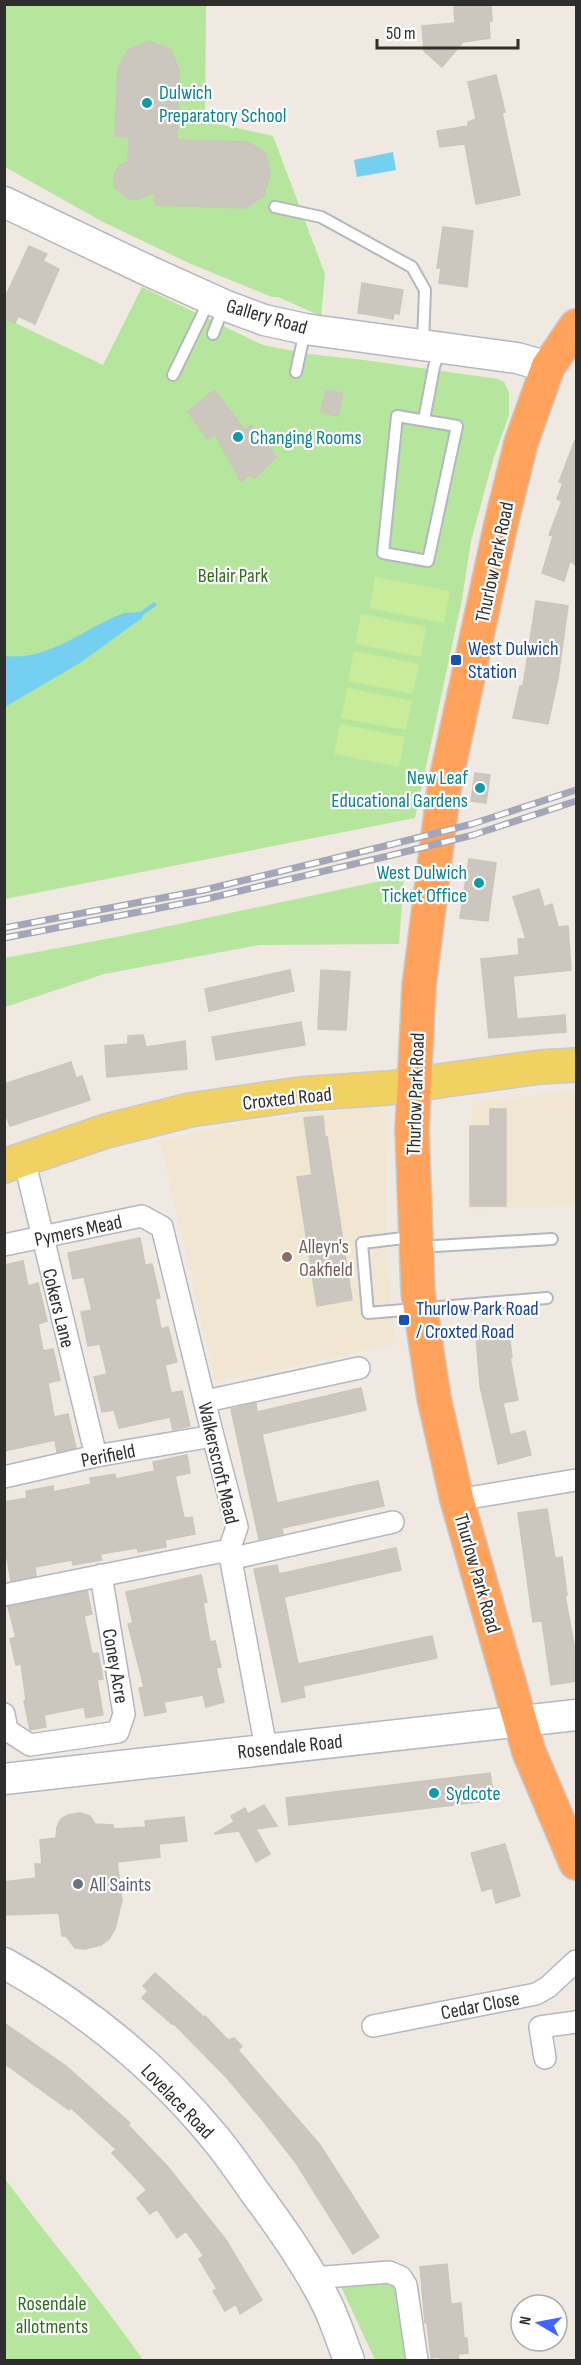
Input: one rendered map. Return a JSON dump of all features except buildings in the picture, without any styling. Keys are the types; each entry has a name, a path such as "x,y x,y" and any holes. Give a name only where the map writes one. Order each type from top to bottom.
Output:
{"highway":[{"name":"Thurlow Park Road","path":"576,326 548,367 518,455 444,789 423,938 412,1084 415,1242 420,1307 434,1398 457,1500 533,1762 576,1863"}],"main road":[{"name":"Croxted Road","path":"14,1163 106,1131 190,1110 300,1094 358,1091 576,1065"}],"street":[{"name":"Gallery Road","path":"6,207 217,302 264,320 305,329 517,358 548,367"},
{"name":"Cokers Lane","path":"14,1163 42,1238 96,1456"},
{"name":"Pymers Mead","path":"4,1245 142,1216 151,1220"},
{"name":"Walkerscroft Mead","path":"151,1220 162,1227 237,1527 230,1554 266,1748"},
{"path":"206,1401 359,1368"},
{"name":"Perifield","path":"4,1477 96,1456 213,1436"},
{"path":"457,1500 576,1480"},
{"path":"4,1595 393,1522"},
{"name":"Coney Acre","path":"4,1714 7,1730 30,1745 118,1732 124,1714 101,1575"},
{"name":"Rosendale Road","path":"4,1779 576,1715"},
{"name":"Cedar Close","path":"373,2026 536,1994 548,1987 576,1961"},
{"name":"Lovelace Road","path":"4,1963 45,1986 108,2031 175,2094 217,2140 273,2217 313,2278 333,2318 349,2361"},
{"path":"545,2058 540,2027 576,2022"},
{"path":"313,2278 389,2272 401,2277 406,2285 417,2361"}],"lane":[{"path":"275,207 321,217 412,267 425,290 434,367 424,420"},
{"path":"213,334 217,302"},
{"path":"173,375 217,302"},
{"path":"296,372 305,329"},
{"path":"397,416 424,420 457,426 428,561 383,553 397,416"},
{"path":"547,1298 368,1313 363,1243 552,1239"}],"shaded area":[{"path":"576,1090 576,1206 469,1209 472,1104"},
{"name":"Alleyn's Oakfield","path":"375,1106 388,1120 385,1214 390,1299 396,1344 215,1382 160,1140 252,1121"}],"green space":[{"path":"5,5 206,5 205,121 273,136 325,274 321,316 191,264 103,222 5,167"},
{"name":"Belair Park","path":"142,287 263,345 309,354 498,379 504,382 509,392 509,415 493,460 471,541 462,599 415,818 5,899 5,318 103,365"},
{"path":"375,577 450,591 444,623 370,608"},
{"path":"361,614 426,627 421,657 355,644"},
{"path":"354,651 419,664 413,694 348,681"},
{"path":"347,688 412,701 406,730 341,718"},
{"path":"340,724 405,737 399,767 334,754"},
{"path":"404,876 399,944 259,945 104,974 5,1007 5,958 122,936"},
{"name":"Rosendale allotments","path":"5,2179 110,2314 143,2360 5,2360"},
{"path":"389,2279 398,2290 409,2360 375,2360 339,2282"}],"water":[{"path":"393,152 396,170 357,177 354,160"},
{"path":"154,602 157,605 142,618 80,663 5,707 5,656 20,656 48,650 114,617 124,613 140,612"}],"railway":[{"path":"4,928 204,890 472,824 576,790"},
{"path":"4,938 206,899 388,856 473,835 576,801"}],"place":[{"name":"Dulwich Preparatory School","path":"147,103"},
{"name":"Changing Rooms","path":"238,437"},
{"name":"West Dulwich Station","path":"456,660"},
{"name":"New Leaf Educational Gardens","path":"480,788"},
{"name":"West Dulwich Ticket Office","path":"479,883"},
{"name":"Alleyn's Oakfield","path":"287,1257"},
{"name":"Thurlow Park Road / Croxted Road","path":"404,1320"},
{"name":"Sydcote","path":"434,1793"},
{"name":"All Saints","path":"78,1884"}]}
